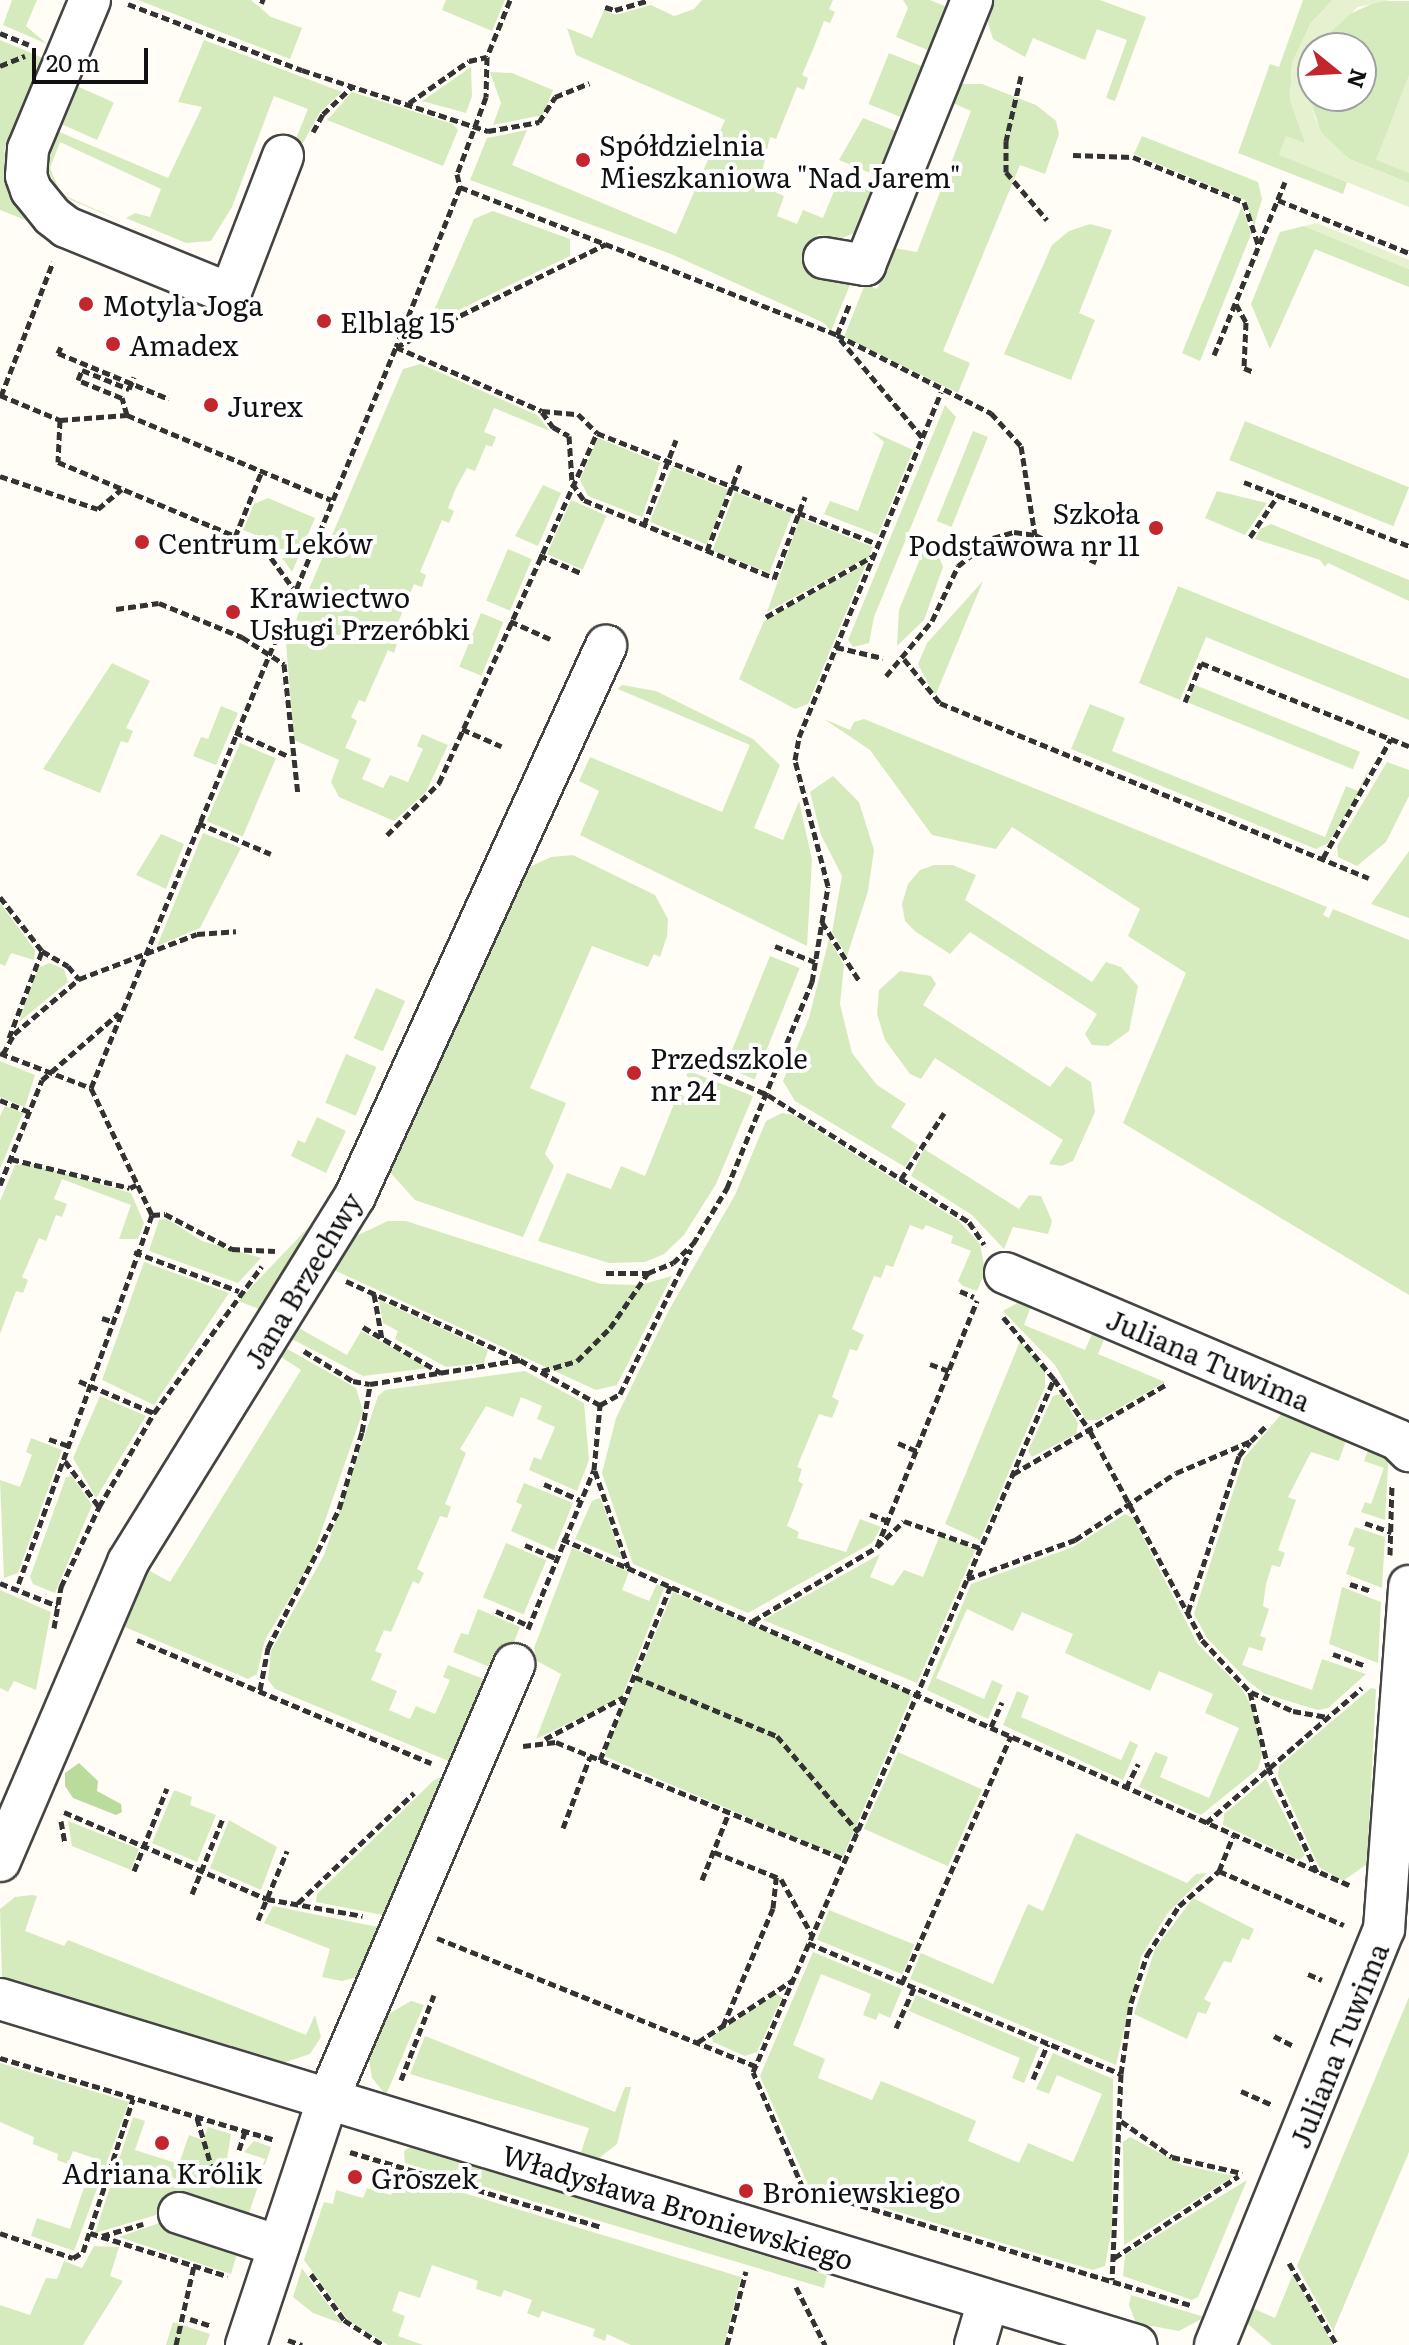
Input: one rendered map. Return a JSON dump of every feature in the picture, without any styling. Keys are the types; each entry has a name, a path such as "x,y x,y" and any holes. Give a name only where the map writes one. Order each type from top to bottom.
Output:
{"street":[{"path":"90,0 26,162 31,190 66,227 230,294 283,156"},
{"path":"824,258 865,265 972,0"},
{"name":"Jana Brzechwy","path":"0,1861 128,1562 355,1196 606,646"},
{"name":"Juliana Tuwima","path":"991,1268 1398,1440 1400,1460"},
{"name":"Juliana Tuwima","path":"1215,2345 1384,1929 1393,1867 1399,1579"},
{"path":"233,2337 293,2257 310,2151 328,2099 514,1664"},
{"name":"Władysława Broniewskiego","path":"0,1999 1136,2345"},
{"path":"179,2213 237,2232 293,2257"},
{"path":"975,2345 988,2301"}],"path":[{"path":"120,0 353,86 488,131 539,122 555,97 589,83"},
{"path":"91,1088 460,187 457,174 486,97 487,57 510,0"},
{"path":"605,7 615,10 650,0"},
{"path":"0,33 28,45"},
{"path":"408,104 469,61 487,57"},
{"path":"1021,76 1006,141 1006,172 1047,220"},
{"path":"323,114 353,86"},
{"path":"1073,155 1133,157 1244,202 1259,247"},
{"path":"1214,355 1285,182"},
{"path":"460,187 837,335 941,392 991,413 1021,446 1035,535"},
{"path":"1278,200 1409,253"},
{"path":"66,227 0,396 60,420 127,415 331,500"},
{"path":"396,347 606,244"},
{"path":"1236,304 1247,331 1244,368 1254,372"},
{"path":"837,335 848,308"},
{"path":"837,335 922,437"},
{"path":"61,347 58,353 87,361 169,399"},
{"path":"396,347 542,411 578,414 597,433 878,544"},
{"path":"127,415 122,398 78,380 82,370 131,383"},
{"path":"600,1405 620,1394 693,1244 727,1188 768,1095 815,962 828,886 795,760 799,737 941,392"},
{"path":"542,411 553,427 569,436 572,483 584,500 774,579 805,497"},
{"path":"60,420 58,462 264,548 294,589"},
{"path":"387,835 430,797 597,433"},
{"path":"644,525 676,440"},
{"path":"707,551 741,463"},
{"path":"235,537 262,471"},
{"path":"0,476 98,509 122,488"},
{"path":"1244,482 1409,546"},
{"path":"1250,537 1279,494"},
{"path":"886,676 904,659 932,621 958,566 975,549 1014,532 1035,535 1096,562"},
{"path":"539,555 581,573"},
{"path":"766,617 873,555"},
{"path":"116,609 159,603 242,637 284,664 290,757 298,794"},
{"path":"510,621 550,639"},
{"path":"836,647 883,658"},
{"path":"904,659 940,703 1369,878"},
{"path":"1185,702 1201,663 1409,746"},
{"path":"462,729 501,746"},
{"path":"235,732 290,757"},
{"path":"1323,858 1391,739"},
{"path":"198,823 271,854"},
{"path":"0,897 42,951 79,979"},
{"path":"822,921 860,982"},
{"path":"1,1053 14,1034 79,979 144,957 197,934 236,931"},
{"path":"775,946 815,962"},
{"path":"1,1053 42,951"},
{"path":"0,1185 42,1080 123,1009"},
{"path":"1,1053 91,1088 152,1215 16,1590"},
{"path":"692,1061 768,1095 969,1222 991,1268 877,1547"},
{"path":"0,1100 30,1112"},
{"path":"901,1179 944,1113"},
{"path":"11,1159 130,1188 136,1185"},
{"path":"152,1215 165,1214 232,1249"},
{"path":"606,1273 648,1273 673,1263 693,1244"},
{"path":"137,1253 239,1291"},
{"path":"314,1266 520,1360 600,1405"},
{"path":"541,1371 577,1361 610,1328 648,1273"},
{"path":"374,1293 382,1339"},
{"path":"976,1303 984,1306"},
{"path":"991,1309 1032,1346 1090,1431 1202,1640 1250,1692 1293,1711 1328,1717"},
{"path":"102,1318 114,1322"},
{"path":"363,1327 442,1374"},
{"path":"271,1332 353,1381 370,1384 520,1360"},
{"path":"1013,1474 1212,1361"},
{"path":"930,1364 949,1371"},
{"path":"1054,1379 753,2072 803,2188 1112,2280 1121,2074 1131,2003 1147,1955 1179,1906 1219,1871 1233,1837"},
{"path":"79,1381 154,1413"},
{"path":"260,1690 268,1648 339,1509 362,1432 370,1384"},
{"path":"496,1611 530,1624 562,1539 594,1470 600,1405"},
{"path":"1189,1615 1191,1589 1239,1456 1267,1425"},
{"path":"49,1439 69,1446"},
{"path":"967,1579 1075,1540 1176,1473 1251,1441"},
{"path":"898,1443 917,1451"},
{"path":"1399,1579 1391,1532 1400,1460"},
{"path":"65,1461 99,1507"},
{"path":"594,1470 628,1567"},
{"path":"544,1484 580,1500"},
{"path":"870,1514 888,1521"},
{"path":"753,1621 877,1547 904,1521 980,1548"},
{"path":"1365,1523 1391,1532"},
{"path":"562,1539 918,1694 1318,1875 1345,1886 1358,1882"},
{"path":"525,1545 555,1558"},
{"path":"0,1583 440,1767 429,1778"},
{"path":"600,1760 671,1585"},
{"path":"1333,1654 1370,1667"},
{"path":"635,1677 777,1736 858,1832"},
{"path":"1206,1823 1372,1679"},
{"path":"1250,1692 1268,1767 1318,1875"},
{"path":"474,1760 543,1740 625,1697"},
{"path":"991,1727 1002,1702"},
{"path":"902,1983 1011,1736"},
{"path":"543,1740 846,1860"},
{"path":"563,1828 590,1757"},
{"path":"1126,1788 1138,1764"},
{"path":"134,1871 167,1788"},
{"path":"298,1903 418,1789"},
{"path":"59,1809 65,1844"},
{"path":"702,1880 728,1815"},
{"path":"192,1894 223,1818"},
{"path":"258,1920 287,1851"},
{"path":"714,1852 786,1884 813,1936"},
{"path":"1219,1871 1349,1929"},
{"path":"723,2026 773,1908 776,1877"},
{"path":"808,1943 1121,2074"},
{"path":"698,2043 793,1980"},
{"path":"896,2028 914,1988"},
{"path":"399,2086 434,1995"},
{"path":"1033,2079 1048,2044"},
{"path":"0,2058 310,2151 347,2150 612,2231"},
{"path":"1241,2091 1285,2110"},
{"path":"0,2233 73,2258 83,2252 133,2099"},
{"path":"197,2117 237,2232"},
{"path":"1121,2120 1172,2157 1251,2173"},
{"path":"239,2150 245,2132"},
{"path":"1113,2259 1243,2173"},
{"path":"1264,2228 1337,2345"},
{"path":"90,2233 237,2279"},
{"path":"293,2257 344,2320 383,2345"},
{"path":"176,2345 194,2266"},
{"path":"731,2266 758,2275"},
{"path":"727,2345 746,2271"},
{"path":"784,2283 811,2291"},
{"path":"796,2287 825,2345"},
{"path":"1197,2307 1204,2298"},
{"path":"190,2319 233,2337"}],"green space":[{"path":"12,0 37,0 26,26 47,44 3,25"},
{"path":"138,0 251,0 271,17 302,28 290,59"},
{"path":"446,0 505,0 492,31 442,10"},
{"path":"702,0 833,0 829,9 835,12 830,23 824,21 802,75 808,78 804,90 797,87 776,139 770,137 759,185 784,196 777,216 797,224 803,210 823,218 837,184 830,181 833,175 873,191 857,232 837,240 818,234 808,264 852,280 831,331 824,323 671,254 470,180 487,138 527,130 512,165 676,234 725,120 576,55 567,28 592,38 604,10 615,15 651,5 674,16 694,9"},
{"path":"903,0 930,0 947,7 930,51 896,37 908,8"},
{"path":"990,0 1100,0 1146,17 1115,101 1106,98 1127,40 1097,29 1085,60 1033,38 1025,57 993,39 986,16"},
{"path":"1303,0 1333,0 1311,23 1307,32 1297,32 1290,100 1306,144 1279,154 1347,182 1343,194 1238,153 1270,64 1279,67"},
{"path":"1333,0 1390,0 1358,7 1331,32 1307,32 1311,23"},
{"path":"1378,1 1409,1 1409,183 1349,159 1321,133 1314,112 1377,112 1377,32 1331,32 1343,17"},
{"path":"0,40 43,58 4,151 33,223 0,210"},
{"path":"204,40 342,92 320,112 303,143 295,141 308,109 274,96 232,207 211,241 186,243 126,218 135,213 150,217 161,189 60,142 50,168 61,194 124,222 71,200 59,193 46,166 50,128 168,178 202,107 178,102"},
{"path":"1297,52 1297,112 1314,112 1322,133 1349,159 1409,183 1409,207 1279,155 1286,136 1305,143 1290,100 1292,63"},
{"path":"889,53 923,67 903,118 868,104"},
{"path":"471,67 472,96 466,113 422,101"},
{"path":"490,72 512,73 553,90 543,115 493,125 501,103"},
{"path":"1409,75 1409,173 1376,160"},
{"path":"70,83 114,103 97,140 53,120"},
{"path":"961,84 982,84 1036,105 1056,121 1059,134 1045,174 1020,165 943,351 970,363 958,393 844,337 865,284 877,289 894,248 917,252 971,111 944,99"},
{"path":"352,92 453,124 458,130 443,166 327,120"},
{"path":"863,118 898,132 880,177 839,160"},
{"path":"1142,136 1258,182 1262,199 1254,226 1245,200 1134,154"},
{"path":"1242,206 1251,234 1200,361 1182,353"},
{"path":"493,211 570,239 570,256 438,320 432,315 474,219"},
{"path":"1317,223 1409,260 1409,269 1304,226"},
{"path":"1090,224 1112,230 1079,313 1095,320 1071,380 1004,354 1052,245 1069,231"},
{"path":"1304,226 1409,269 1409,287 1315,249 1270,349 1251,304 1280,232"},
{"path":"421,364 537,415 550,431 494,408 484,432 496,437 492,447 486,445 475,471 467,468 456,488 448,508 454,511 449,523 442,520 420,572 426,575 422,587 414,584 392,637 398,641 394,653 388,650 365,702 359,700 351,717 357,721 345,748 371,759 362,779 383,788 390,775 408,782 423,749 417,746 422,734 448,745 426,792 394,821 339,797 331,782 339,760 294,740 286,643 403,369"},
{"path":"945,405 956,417 874,617 869,643 853,647 848,640"},
{"path":"1245,421 1409,487 1393,526 1229,460"},
{"path":"871,431 913,450 878,535 824,514 830,501 858,511 884,442"},
{"path":"973,431 988,437 951,527 937,521"},
{"path":"598,438 660,463 642,517 588,496 580,480"},
{"path":"672,467 729,490 706,545 650,522"},
{"path":"543,485 561,493 538,546 515,536"},
{"path":"1217,491 1267,503 1245,535 1205,518"},
{"path":"735,492 792,514 769,573 712,551"},
{"path":"268,498 315,518 292,572 270,541 243,530 254,504"},
{"path":"571,500 607,516 583,570 547,554"},
{"path":"800,518 873,547 808,704 795,709 739,679 764,621 861,566 858,562 767,612"},
{"path":"1271,524 1409,580 1409,601 1328,563 1325,567 1320,560 1255,539 1260,529"},
{"path":"508,549 532,559 510,611 486,601"},
{"path":"924,549 938,554 943,567 924,620 897,646 899,610"},
{"path":"983,581 936,694 933,693 918,664 927,643"},
{"path":"1178,586 1409,679 1409,720 1206,637 1180,700 1139,683"},
{"path":"481,613 503,622 482,676 459,667"},
{"path":"112,663 150,681 126,728 133,731 128,743 121,741 100,793 43,769"},
{"path":"622,685 656,691 753,739 780,765 754,828 783,840 799,801 812,860 807,946 580,835 599,791 579,781 590,757 722,812 750,745 618,689"},
{"path":"1195,685 1360,752 1353,769 1188,703"},
{"path":"1090,704 1125,718 1112,751 1325,837 1346,786 1358,791 1371,764 1359,794 1328,843 1316,849 1071,749"},
{"path":"221,706 238,713 216,765 193,756 201,737 208,739"},
{"path":"824,719 850,730 854,722 864,719 1327,907 1323,915 1329,918 1333,909 1409,940 1409,1295 1123,1123 1186,973 1128,936 1140,909 1012,827 996,849 932,835 870,750"},
{"path":"240,743 276,758 243,836 207,821"},
{"path":"1387,762 1409,770 1409,796 1386,842 1357,866 1338,857 1337,846"},
{"path":"833,776 859,802 874,850 868,891 847,956 832,932 842,876 821,835 810,792"},
{"path":"203,833 241,848 200,928 157,946"},
{"path":"161,834 184,844 166,889 136,875"},
{"path":"1409,851 1409,918 1371,904"},
{"path":"573,855 655,895 668,919 667,936 660,957 654,954 648,967 592,946 530,1088 566,1103 545,1154 554,1166 523,1237 415,1200 388,1170 525,869 551,857"},
{"path":"934,865 953,865 976,875 965,900 1092,982 1106,962 1121,967 1138,986 1129,1031 1108,1046 1092,1045 1085,1034 1097,1014 970,932 950,954 916,932 905,921 902,904 908,884 920,870"},
{"path":"0,903 35,950 34,960 11,953 5,966 0,964"},
{"path":"829,939 844,965 840,1004 852,1053 877,1085 906,1104 891,1127 918,1145 905,1167 795,1101 783,1081 809,1018"},
{"path":"770,956 800,968 755,1079 725,1067"},
{"path":"49,963 64,969 68,982 19,1022 38,968"},
{"path":"900,971 931,976 936,984 923,1005 1050,1087 1066,1066 1091,1082 1095,1112 1073,1161 1062,1166 1049,1164 1063,1140 935,1058 921,1079 910,1074 885,1040 877,1014 879,990"},
{"path":"376,988 405,1001 383,1051 354,1038"},
{"path":"346,1054 376,1067 356,1116 325,1103"},
{"path":"0,1061 35,1075 25,1107 0,1097"},
{"path":"689,1071 753,1096 716,1184 684,1235 664,1254 645,1262 609,1263 538,1241 567,1173 611,1189 621,1166 645,1176 678,1094 690,1098 697,1081 686,1076"},
{"path":"5,1106 23,1113 0,1169 0,1116"},
{"path":"782,1113 793,1115 959,1221 980,1244 985,1271 977,1291 963,1286 958,1281 971,1251 951,1243 953,1236 926,1225 923,1230 910,1225 893,1267 886,1265 881,1278 874,1276 852,1329 864,1335 857,1351 850,1349 832,1397 839,1401 832,1418 819,1414 797,1467 802,1469 798,1481 803,1484 787,1526 799,1532 797,1538 846,1552 860,1519 881,1527 872,1543 748,1613 633,1564 602,1473 616,1418 669,1310 735,1195 766,1121"},
{"path":"317,1117 346,1131 326,1173 291,1156 298,1140 305,1143"},
{"path":"924,1149 1019,1209 1029,1195 1041,1196 1052,1221 1048,1234 1013,1227 1004,1249 972,1215 911,1176"},
{"path":"30,1164 131,1193 144,1223 138,1239 119,1239 131,1205 62,1179 54,1199 67,1204 62,1217 56,1215 46,1241 39,1238 22,1277 28,1280 23,1293 16,1291 0,1334 0,1201 15,1165"},
{"path":"324,1211 265,1311 238,1301"},
{"path":"167,1219 202,1241 261,1258 238,1283 149,1251 159,1220"},
{"path":"388,1221 406,1221 601,1284 640,1285 672,1276 617,1385 596,1390 334,1270 356,1236"},
{"path":"144,1262 229,1293 154,1405 102,1380"},
{"path":"1024,1299 1032,1303 1024,1325 1085,1350 1097,1323 1108,1330 1098,1354 1165,1382 1098,1420 1086,1420 1055,1365 1003,1311"},
{"path":"379,1300 488,1350 484,1363 446,1367 395,1339 398,1331 383,1323"},
{"path":"297,1327 347,1355 361,1331 429,1368 363,1376 290,1338"},
{"path":"1020,1341 1045,1369 1045,1387 980,1540 945,1524"},
{"path":"284,1347 356,1388 363,1411 310,1564 265,1640 257,1674 248,1679 120,1625 146,1569 170,1582 301,1370 278,1355"},
{"path":"525,1371 584,1403 589,1460 577,1491 529,1470 534,1457 541,1460 555,1427 537,1419 542,1406 521,1397 513,1417 486,1406 460,1449 466,1453 445,1504 451,1507 447,1518 440,1516 417,1569 424,1573 419,1584 413,1581 391,1632 384,1630 375,1651 382,1654 371,1680 397,1691 389,1710 410,1719 416,1706 435,1714 450,1680 443,1677 448,1665 496,1684 451,1762 275,1689 268,1680 271,1651 324,1555 378,1396 385,1390"},
{"path":"1061,1394 1078,1423 1076,1434 1032,1457 1028,1451 1053,1396"},
{"path":"100,1396 146,1416 96,1498 73,1458"},
{"path":"1284,1411 1389,1449 1385,1520 1361,1512 1365,1502 1371,1504 1384,1468 1364,1461 1369,1448 1346,1440 1339,1461 1311,1452 1288,1497 1296,1500 1278,1550 1285,1553 1280,1567 1272,1565 1266,1584 1263,1606 1269,1609 1260,1636 1266,1638 1262,1651 1249,1647 1242,1665 1312,1690 1322,1659 1366,1674 1328,1708 1318,1710 1265,1694 1249,1682 1207,1638 1194,1614 1244,1458"},
{"path":"31,1438 62,1450 18,1573 4,1578 0,1480 20,1487 32,1455 26,1452"},
{"path":"72,1476 92,1505 55,1593 33,1584 30,1577 66,1477"},
{"path":"524,1483 573,1503 554,1550 511,1531 522,1505 516,1502"},
{"path":"599,1498 622,1559 575,1539 592,1501"},
{"path":"1125,1514 1133,1518 1197,1643 1242,1689 1254,1711 1262,1755 1258,1769 1201,1815 1139,1787 1155,1752 1168,1757 1160,1777 1209,1798 1239,1728 1205,1713 1213,1694 1159,1671 1150,1691 1065,1653 1073,1634 1022,1612 1013,1631 967,1609 936,1678 984,1699 992,1680 1003,1685 988,1719 927,1690 971,1584 1073,1547"},
{"path":"1355,1527 1385,1537 1382,1588 1346,1574 1355,1548 1348,1545"},
{"path":"940,1535 975,1550 917,1683 763,1620 880,1554 870,1577 893,1586 904,1570 923,1577"},
{"path":"506,1543 547,1560 523,1615 483,1597"},
{"path":"572,1548 629,1572 622,1590 649,1601 657,1584 664,1588 622,1697 536,1739 561,1674 537,1661 534,1648"},
{"path":"1342,1587 1381,1602 1378,1663 1329,1644"},
{"path":"0,1590 51,1612 36,1690 14,1681 8,1692 0,1688"},
{"path":"673,1592 912,1694 843,1857 603,1756"},
{"path":"478,1609 520,1627 502,1672 453,1652 461,1633 468,1635"},
{"path":"1371,1688 1376,1689 1367,1864 1343,1881 1319,1867 1278,1776 1279,1766"},
{"path":"1017,1691 1029,1696 1021,1717 1121,1760 1130,1741 1138,1745 1123,1780 1003,1725"},
{"path":"898,1752 982,1789 948,1866 864,1829"},
{"path":"79,1763 98,1781 97,1791 121,1804 122,1812 116,1815 73,1798 65,1786 65,1773"},
{"path":"449,1773 388,1916 316,1902 317,1894 433,1781"},
{"path":"1266,1779 1305,1855 1299,1860 1223,1825 1224,1814"},
{"path":"174,1790 192,1797 190,1805 216,1815 197,1862 152,1843"},
{"path":"229,1820 277,1847 261,1890 210,1868"},
{"path":"68,1821 139,1849 131,1870 72,1846"},
{"path":"1076,1833 1187,1883 1196,1874 1207,1873 1167,1914 1141,1957 1116,2065 910,1979 921,1953 993,1984 1028,1904 1043,1911"},
{"path":"37,1896 25,1931 64,1946 68,1940 306,2035 315,2015 321,2037 310,2054 283,2063 2,1978 0,1909 15,1897"},
{"path":"1193,1898 1254,1929 1249,1940 1242,1938 1231,1963 1224,1961 1204,1999 1211,2003 1206,2014 1198,2012 1187,2039 1134,2014 1155,1949"},
{"path":"273,1906 383,1928 362,1976 342,1981 322,1977 330,1949 264,1923"},
{"path":"829,1910 914,1944 902,1974 817,1940"},
{"path":"813,1952 902,1989 890,2018 879,2013 876,2020 863,2015 871,1994 821,1974 793,2045 825,2059 818,2078 872,2100 881,2081 925,2099 976,2121 968,2141 1019,2163 1028,2143 1073,2162 1102,2094 1057,2075 1049,2094 1036,2089 1053,2053 1113,2079 1112,2227 1105,2266 1093,2270 808,2185 760,2076"},
{"path":"776,1994 782,1997 757,2052 745,2056 713,2042 712,2037"},
{"path":"916,1995 1039,2047 1024,2083 1012,2078 1020,2058 909,2011"},
{"path":"1409,1997 1409,2152 1334,2329 1336,2336 1297,2266"},
{"path":"411,2001 424,2005 386,2095 372,2078 369,2059 385,2016"},
{"path":"425,2036 615,2112 625,2087 631,2087 617,2144 599,2158 580,2155 589,2128 410,2074"},
{"path":"0,2063 129,2102 74,2251 31,2236 37,2218 70,2229 94,2158 73,2151 68,2164 57,2160 58,2154 33,2144 34,2137 0,2122"},
{"path":"133,2117 145,2121 135,2150 179,2164 189,2135 203,2140 208,2127 231,2134 225,2171 257,2182 265,2159 244,2152 254,2141 271,2147 245,2225 163,2213 95,2233"},
{"path":"1130,2137 1182,2165 1234,2176 1124,2245 1123,2142"},
{"path":"410,2147 827,2275 824,2288 405,2163 404,2151"},
{"path":"398,2173 741,2277 724,2345 631,2345 607,2334 605,2341 593,2336 595,2329 542,2311 539,2318 527,2313 532,2300 504,2290 501,2297 476,2289 478,2281 432,2265 420,2298 399,2291 392,2311 405,2316 398,2336 423,2345 388,2345 348,2320 304,2260 324,2202 333,2204 336,2190 363,2198 367,2188 391,2195"},
{"path":"1247,2180 1198,2297 1192,2300 1123,2276 1125,2255"},
{"path":"159,2223 240,2243 231,2274 119,2237"},
{"path":"94,2246 119,2247 110,2276 123,2281 83,2345 0,2345 0,2305 30,2315 46,2278 57,2279 64,2261 82,2268"},
{"path":"302,2268 343,2324 313,2313 293,2297"},
{"path":"1293,2274 1333,2345 1272,2345 1242,2319 1250,2307 1275,2318"},
{"path":"1131,2295 1205,2317 1179,2331 1136,2323 1129,2305"},
{"path":"173,2322 210,2334 206,2345 166,2345"}],"place":[{"name":"Spółdzielnia Mieszkaniowa \"Nad Jarem\"","path":"583,160"},
{"name":"Motyla Joga","path":"86,304"},
{"name":"Elbląg 15","path":"324,321"},
{"name":"Amadex","path":"113,344"},
{"name":"Jurex","path":"211,405"},
{"name":"Szkoła Podstawowa nr 11","path":"1156,528"},
{"name":"Centrum Leków","path":"142,542"},
{"name":"Krawiectwo Usługi Przeróbki","path":"233,612"},
{"name":"Przedszkole nr 24","path":"634,1073"},
{"name":"Adriana Królik","path":"162,2143"},
{"name":"Groszek","path":"355,2177"},
{"name":"Broniewskiego","path":"746,2191"}]}
